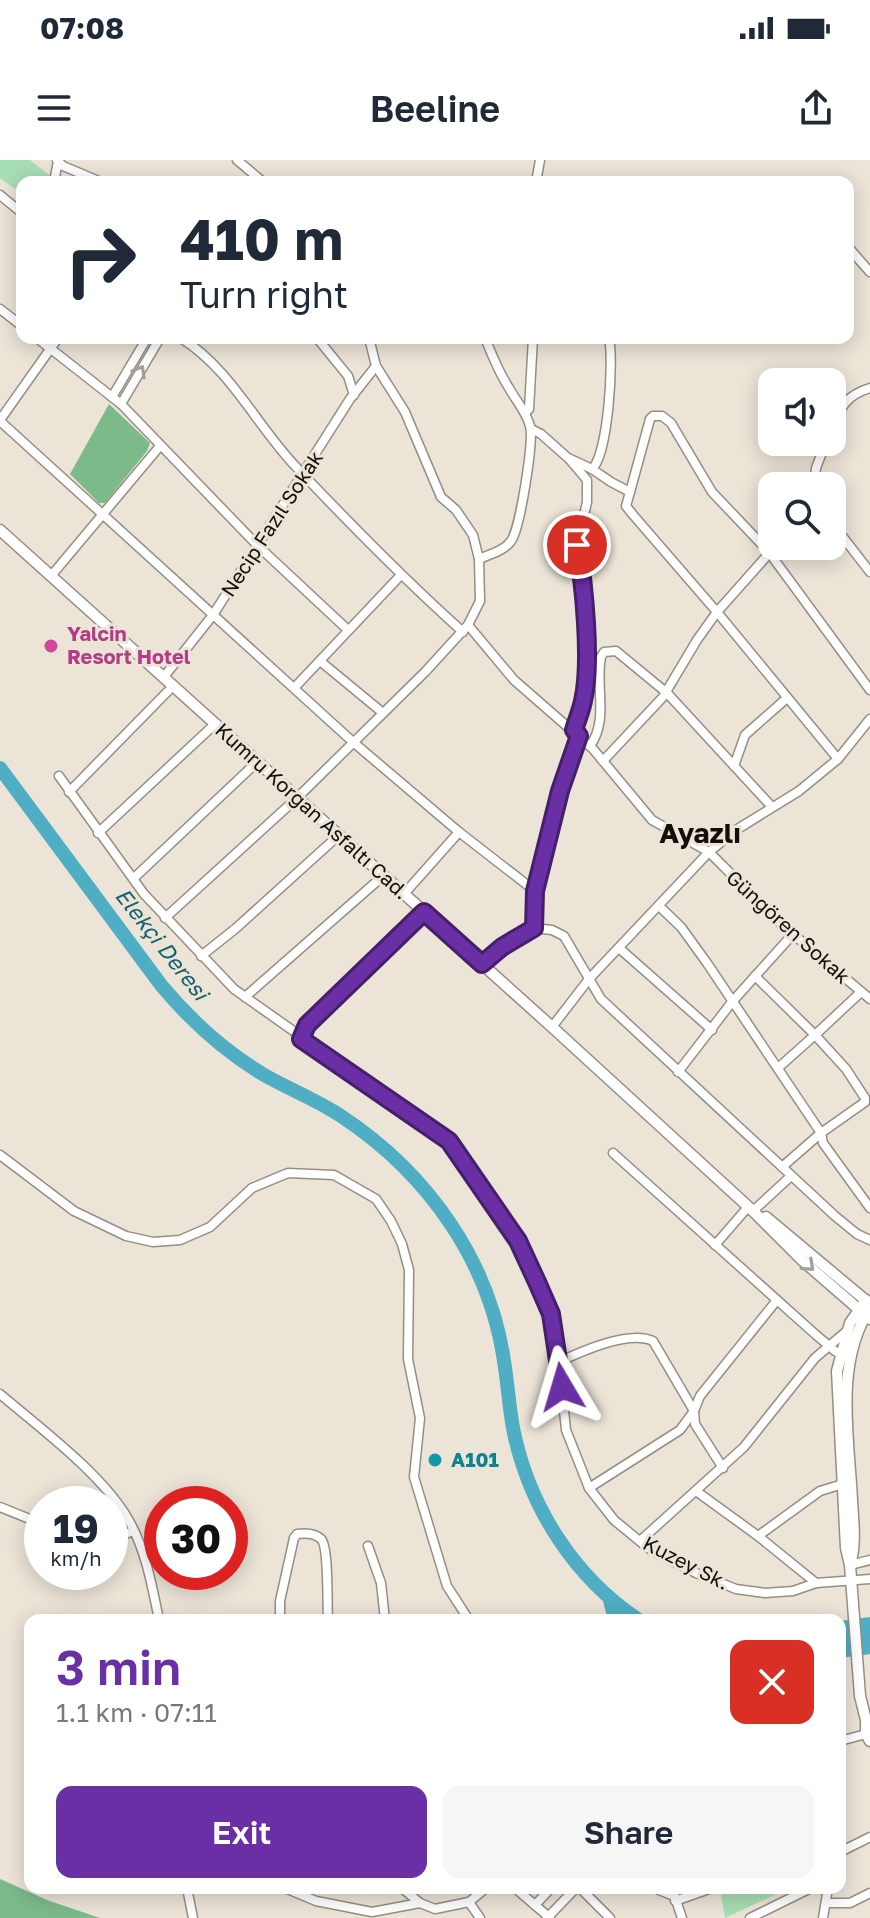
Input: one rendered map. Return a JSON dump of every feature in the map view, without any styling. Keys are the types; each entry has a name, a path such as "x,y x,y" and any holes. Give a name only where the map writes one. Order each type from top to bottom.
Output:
{"main road":[{"name":"Kumru Korgan Asfaltı Cad.","path":"0,530 552,1027 751,1209 803,1261 867,1309"},
{"path":"845,1355 848,1330 867,1309"},
{"path":"850,1565 854,1551 849,1525 845,1440 837,1371 867,1309"},
{"path":"849,1525 846,1548 852,1584 860,1696 868,1719 868,1737"}],"street":[{"path":"237,160 256,176"},
{"path":"58,161 89,176"},
{"path":"0,195 16,208"},
{"path":"854,254 870,272"},
{"path":"0,309 16,321"},
{"path":"45,344 121,404 258,546 348,630"},
{"path":"53,344 0,420 353,742 459,832 535,891"},
{"path":"112,397 143,344"},
{"path":"121,404 156,344"},
{"name":"Güngören Sokak","path":"191,344 219,368 304,475 400,576 465,628 514,680 590,746 652,820 709,852 793,934 870,999"},
{"path":"322,344 348,376 354,395"},
{"path":"165,918 297,798 383,713 465,628 480,601 479,559 473,535 456,510 441,497 405,412 376,366 370,344"},
{"path":"479,559 503,549 515,535 531,429 488,344"},
{"path":"525,413 529,409 533,344"},
{"path":"592,469 597,465 601,451 612,388 609,344"},
{"name":"Necip Fazıl Sokak","path":"163,678 213,615 354,395 376,366"},
{"path":"846,400 870,388"},
{"path":"758,536 712,492 671,423 662,416 653,416 626,506 838,759"},
{"path":"531,429 568,458 587,480 587,502 577,545 583,576 587,668 584,699 535,891 534,928"},
{"path":"51,576 160,446"},
{"path":"568,458 630,492"},
{"path":"846,541 870,572"},
{"path":"603,761 667,693 717,612 763,560"},
{"path":"778,560 870,690"},
{"path":"295,687 400,576"},
{"path":"590,746 601,712 600,664 604,652 616,651 667,693 772,807"},
{"path":"320,661 383,713"},
{"path":"69,792 172,687"},
{"path":"734,766 745,735 787,698"},
{"path":"552,1027 589,979 709,852 799,791 838,759 870,719"},
{"path":"98,833 215,724"},
{"path":"134,878 257,762"},
{"name":"Kuzey Sk.","path":"59,776 98,833 165,918 201,956 245,997 301,1039 449,1141 518,1241 551,1314 566,1430 589,1488 614,1520 648,1548 736,1589 765,1593 793,1591 816,1583 852,1584 870,1579"},
{"path":"404,894 459,832"},
{"path":"201,956 339,835"},
{"path":"245,997 383,876"},
{"path":"659,906 681,927 821,1133 823,1143 870,1208"},
{"path":"301,1039 307,1025 424,912"},
{"path":"482,964 502,947 534,928 552,930 564,936 601,999 791,1176 857,1234 870,1240"},
{"path":"678,1072 732,1002 793,934"},
{"path":"619,948 712,1030"},
{"path":"755,976 846,1069 865,1098 865,1102 821,1133 782,1167"},
{"path":"778,1068 861,992"},
{"path":"613,1153 829,1346 845,1355"},
{"path":"0,1155 74,1211 126,1236 153,1242 180,1240 210,1227 252,1188 288,1173 334,1175 376,1199 402,1244 409,1270 408,1359 420,1418 414,1477 447,1586 465,1614"},
{"path":"715,1245 751,1209 791,1176"},
{"path":"589,1488 680,1430 694,1411 700,1396 777,1300"},
{"path":"641,1540 744,1447 815,1358 848,1330"},
{"path":"559,1362 588,1348 643,1337 653,1341 694,1411 695,1424 723,1468"},
{"path":"0,1394 104,1487 128,1519 143,1552 158,1614"},
{"path":"758,1536 820,1491 847,1483"},
{"path":"696,1491 816,1583"},
{"path":"0,1507 24,1517"},
{"path":"128,1533 134,1531"},
{"path":"280,1614 294,1538 304,1533 323,1540 326,1550 327,1614"},
{"path":"368,1546 381,1583 384,1614"},
{"path":"850,1565 870,1560"},
{"path":"846,1740 868,1737"},
{"path":"846,1849 870,1837"},
{"path":"826,1903 850,1903 870,1893"},
{"path":"188,1894 193,1918"},
{"path":"299,1894 372,1915 420,1903"},
{"path":"409,1894 436,1913 469,1902 479,1894"},
{"path":"523,1894 549,1918 572,1894"},
{"path":"535,1905 545,1894"},
{"path":"584,1894 610,1918"},
{"path":"750,1918 765,1914 800,1894"},
{"path":"823,1918 827,1894"},
{"path":"674,1895 682,1918"},
{"path":"469,1902 480,1918"}],"green space":[{"path":"0,160 30,160 50,176 16,176 16,190 0,178"},
{"path":"109,404 150,443 105,503 99,503 70,474"},
{"path":"0,1879 24,1890 24,1894 34,1894 100,1918 0,1918"},
{"path":"724,1894 776,1894 725,1918 721,1895"}],"water":[{"path":"601,1593 614,1595 642,1614 606,1614"},
{"path":"870,1617 870,1654 846,1657 846,1620"}],"waterway":[{"name":"Elekçi Deresi","path":"0,768 161,985 184,1011 251,1067 332,1110 373,1139 402,1165 441,1210 471,1258 492,1308 501,1343 514,1433 531,1488 558,1539 576,1562 595,1584 631,1614"}],"place":[{"name":"Yalcin Resort Hotel","path":"51,646"},
{"name":"A101","path":"435,1460"}],"district":[{"name":"Ayazlı","path":"700,833"}],"route":[{"path":"562,1387 551,1314 537,1282 518,1241 449,1141 301,1039 307,1025 424,912 482,964 502,947 534,928 535,891 560,791 579,736 574,730 584,699 587,668 583,576 577,545"}]}
